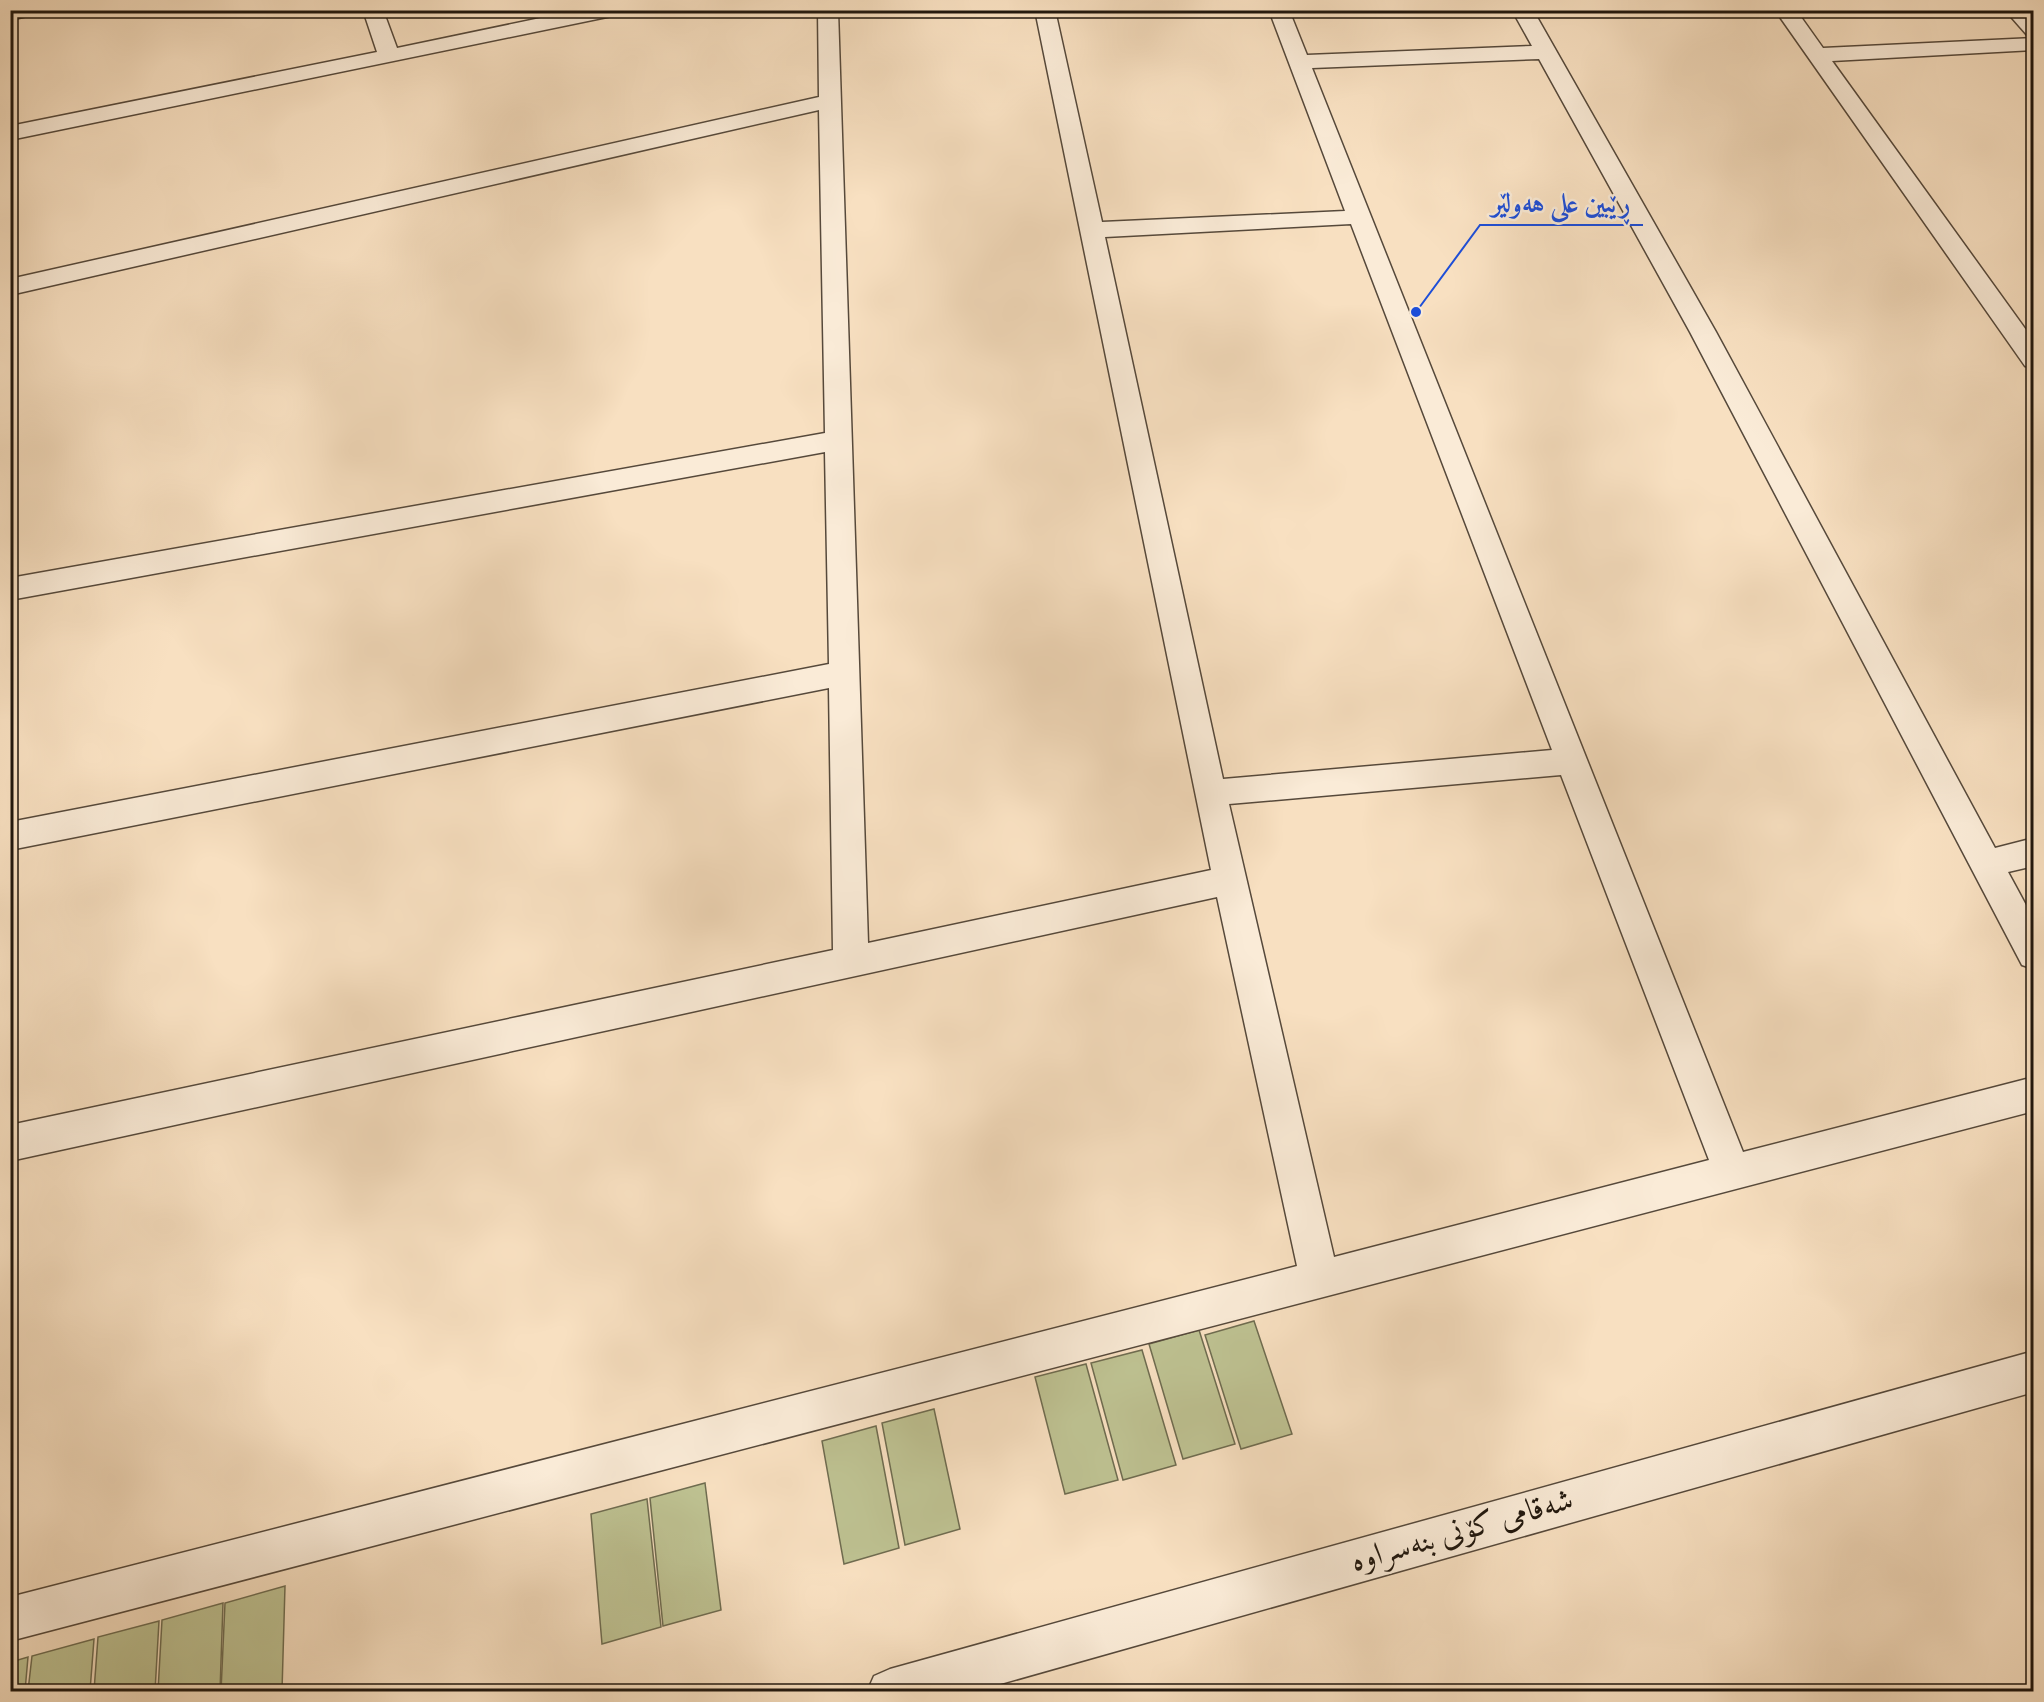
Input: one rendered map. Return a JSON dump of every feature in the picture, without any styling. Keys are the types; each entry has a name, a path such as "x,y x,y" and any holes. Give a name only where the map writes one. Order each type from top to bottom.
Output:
{"street":[{"path":"10,14 29,10"},
{"path":"373,10 388,56"},
{"path":"10,133 612,10"},
{"path":"828,10 851,962"},
{"path":"1045,10 1210,793 1320,1279"},
{"path":"1279,10 1732,1172"},
{"path":"1521,10 1703,332 2034,954"},
{"path":"1785,10 2034,360"},
{"path":"2015,10 2034,31"},
{"path":"1818,55 2034,44"},
{"path":"1299,62 1543,52"},
{"path":"10,287 830,101"},
{"path":"1092,230 1359,217"},
{"path":"10,589 838,440"},
{"path":"10,836 844,673"},
{"path":"1210,793 1570,761"},
{"path":"1986,864 2034,852"},
{"path":"10,1143 1231,880"},
{"path":"10,1618 2034,1094"},
{"name":"شەقامی کۆنی بنەسراوە","path":"890,1692 2034,1371"}],"green space":[{"path":"1254,1321 1292,1434 1241,1449 1205,1335"},
{"path":"1199,1330 1235,1444 1183,1459 1149,1344"},
{"path":"1142,1350 1176,1465 1123,1480 1091,1363"},
{"path":"1086,1364 1118,1480 1065,1494 1035,1377"},
{"path":"934,1409 960,1529 905,1545 882,1423"},
{"path":"876,1426 899,1548 844,1564 822,1441"},
{"path":"705,1483 721,1610 663,1626 650,1498"},
{"path":"647,1499 661,1627 602,1644 591,1514"},
{"path":"285,1586 282,1691 221,1691 225,1603"},
{"path":"223,1603 220,1691 158,1691 162,1620"},
{"path":"159,1621 155,1691 94,1691 98,1637"},
{"path":"94,1639 90,1691 28,1691 32,1656"},
{"path":"28,1657 25,1691 11,1691 11,1662"}],"place":[{"name":"ڕێبین علی هەولێر","path":"1416,312"}]}
